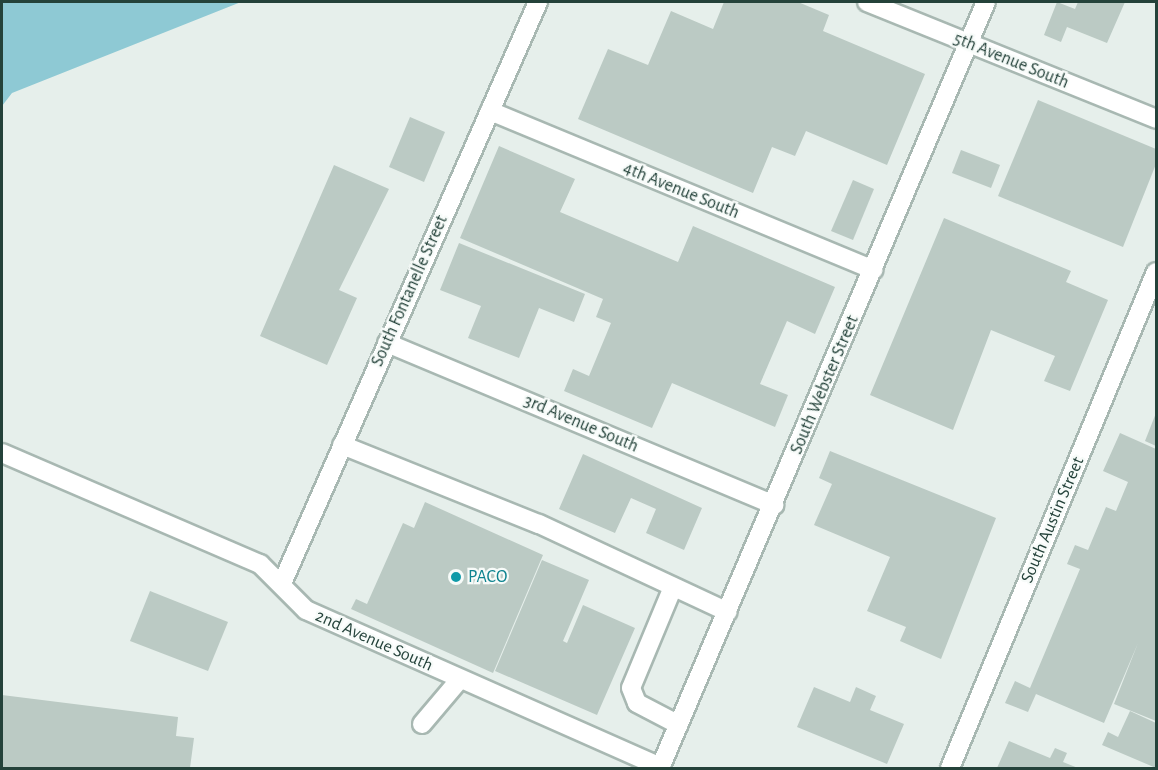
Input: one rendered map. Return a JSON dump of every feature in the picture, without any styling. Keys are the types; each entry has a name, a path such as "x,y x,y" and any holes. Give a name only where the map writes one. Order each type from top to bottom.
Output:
{"street":[{"name":"South Fontanelle Street","path":"282,581 538,2"},
{"name":"5th Avenue South","path":"867,2 1156,119"},
{"name":"South Webster Street","path":"661,768 775,505 873,270 950,107 969,44 986,2"},
{"name":"4th Avenue South","path":"490,111 873,270"},
{"name":"South Austin Street","path":"950,768 1156,272"},
{"name":"3rd Avenue South","path":"387,343 775,505"},
{"path":"342,445 539,524 728,612"},
{"name":"2nd Avenue South","path":"2,453 260,564 282,581 306,610 661,768"},
{"path":"673,587 631,688 637,703 679,725"},
{"path":"422,724 460,679"}],"water":[{"path":"2,2 241,2 12,93 2,106"}],"building":[{"path":"724,2 798,2 829,15 823,31 925,74 887,165 806,131 795,156 772,147 753,193 578,119 608,49 648,65 671,11 713,29"},
{"path":"1057,2 1075,9 1078,2 1125,2 1107,43 1067,27 1061,42 1044,35"},
{"path":"1038,100 1156,149 1156,164 1123,247 998,196"},
{"path":"410,117 445,132 424,182 389,167"},
{"path":"499,146 575,179 560,212 678,262 693,226 835,287 815,334 787,321 760,384 788,395 775,427 672,383 652,428 564,391 573,369 589,376 611,323 596,317 603,299 460,238"},
{"path":"961,150 1000,165 991,188 952,173"},
{"path":"334,165 389,189 339,290 357,298 327,365 260,336"},
{"path":"853,180 874,189 853,240 831,231"},
{"path":"944,218 1071,271 1066,282 1108,300 1070,391 1044,381 1055,356 991,330 953,430 870,395"},
{"path":"459,243 585,294 574,322 539,308 519,358 468,338 481,306 440,290"},
{"path":"1156,413 1156,446 1145,441"},
{"path":"1120,433 1156,449 1156,721 1114,704 1138,643 1104,723 1036,694 1028,712 1005,703 1015,681 1030,688 1080,569 1067,564 1075,545 1088,550 1106,507 1116,511 1128,482 1103,471"},
{"path":"830,451 996,518 941,659 900,641 906,627 867,611 890,557 814,525 832,484 819,478"},
{"path":"583,454 702,508 684,550 646,533 656,509 631,498 615,533 559,509"},
{"name":"PACO","path":"425,502 543,555 493,673 351,609 356,599 367,604 403,523 414,528"},
{"path":"542,560 589,580 563,641 567,643 583,605 635,628 597,715 495,671"},
{"path":"150,591 228,622 208,671 130,641"},
{"path":"814,687 850,702 856,687 876,696 870,710 904,724 887,764 797,727"},
{"path":"2,695 178,717 176,736 194,738 190,768 2,768"},
{"path":"1130,711 1156,723 1156,768 1102,745 1108,732 1118,737"},
{"path":"1009,741 1050,758 1055,748 1067,753 1063,762 1078,768 997,768"}],"place":[{"name":"PACO","path":"456,577"}]}
